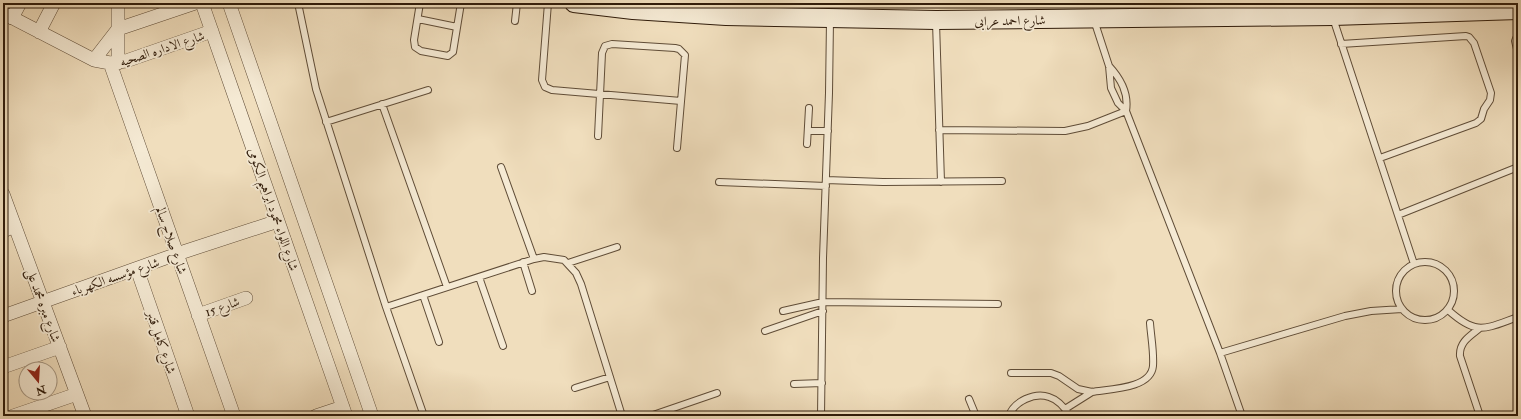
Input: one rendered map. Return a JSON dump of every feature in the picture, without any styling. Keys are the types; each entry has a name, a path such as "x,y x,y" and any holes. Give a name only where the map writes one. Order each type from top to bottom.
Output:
{"main road":[{"name":"شارع احمد عرابى","path":"574,3 633,10 726,16 936,20 1333,16 1518,10"}],"street":[{"path":"7,16 20,3"},
{"path":"38,32 54,3"},
{"name":"شارع صلاح سالم","path":"118,3 118,30 114,63 177,254 234,416"},
{"path":"94,60 118,30 196,3"},
{"name":"شارع اللواء محمود ابراهيم الكومى","path":"202,3 344,411"},
{"path":"229,3 372,416"},
{"name":"شارع الاداره الصحيه","path":"7,16 94,60 114,63 212,31"},
{"name":"شارع مبره محمد على","path":"3,194 9,228 43,302 85,416"},
{"name":"شارع مؤسسه الكهرباء","path":"3,316 177,254 278,221"},
{"name":"شارع كامل قنبر","path":"137,269 188,416"},
{"name":"شارع 15","path":"198,315 246,298"},
{"path":"3,367 60,347"},
{"path":"13,416 77,394"},
{"path":"316,416 344,411"}],"lane":[{"path":"298,3 316,89 326,122 386,307 424,416"},
{"path":"420,3 414,44 415,47 421,51 450,55 453,52 461,3"},
{"path":"516,21 517,3"},
{"path":"548,3 543,84 545,87 552,90 681,101"},
{"path":"1333,16 1414,264"},
{"path":"821,416 823,258 828,131 830,18"},
{"path":"418,19 457,27"},
{"path":"1093,19 1109,66 1111,88 1115,98 1126,111 1220,353 1242,416"},
{"path":"936,20 940,182"},
{"path":"1518,34 1515,42 1518,53"},
{"path":"1341,44 1466,36 1474,43 1490,89 1490,100 1484,109 1481,119 1476,123 1380,158"},
{"path":"598,136 602,53 606,46 612,44 679,48 685,55 677,148"},
{"path":"1109,66 1122,84 1127,100 1126,111"},
{"path":"326,122 428,90"},
{"path":"382,104 447,287"},
{"path":"807,144 809,108"},
{"path":"939,130 1065,132 1088,126 1126,111"},
{"path":"808,131 828,131"},
{"path":"501,167 534,259"},
{"path":"1398,215 1518,167"},
{"path":"719,182 826,183 1002,181"},
{"path":"568,263 617,247"},
{"path":"386,307 534,259 544,257 564,260 576,273 581,284 622,416"},
{"path":"523,262 532,291"},
{"path":"1424,262 1433,263 1442,267 1449,274 1453,283 1455,292 1453,302 1448,310 1433,320 1424,321 1412,317 1402,309 1397,301 1397,283 1400,275 1414,264 1424,262"},
{"path":"479,277 503,346"},
{"path":"423,295 439,342"},
{"path":"783,311 823,302 998,304"},
{"path":"1220,353 1352,314 1402,309"},
{"path":"1448,310 1462,322 1480,328 1490,327 1518,317"},
{"path":"765,331 823,311"},
{"path":"1011,373 1051,373 1059,376 1078,389 1092,392 1134,385 1144,381 1148,377 1153,367 1150,323"},
{"path":"1480,328 1462,344 1460,350 1460,356 1480,416"},
{"path":"575,388 610,377"},
{"path":"794,384 822,383"},
{"path":"1065,409 1092,392"},
{"path":"650,416 717,393"},
{"path":"1009,416 1020,402 1034,396 1049,397 1062,404 1070,416"},
{"path":"969,399 976,416"}]}
